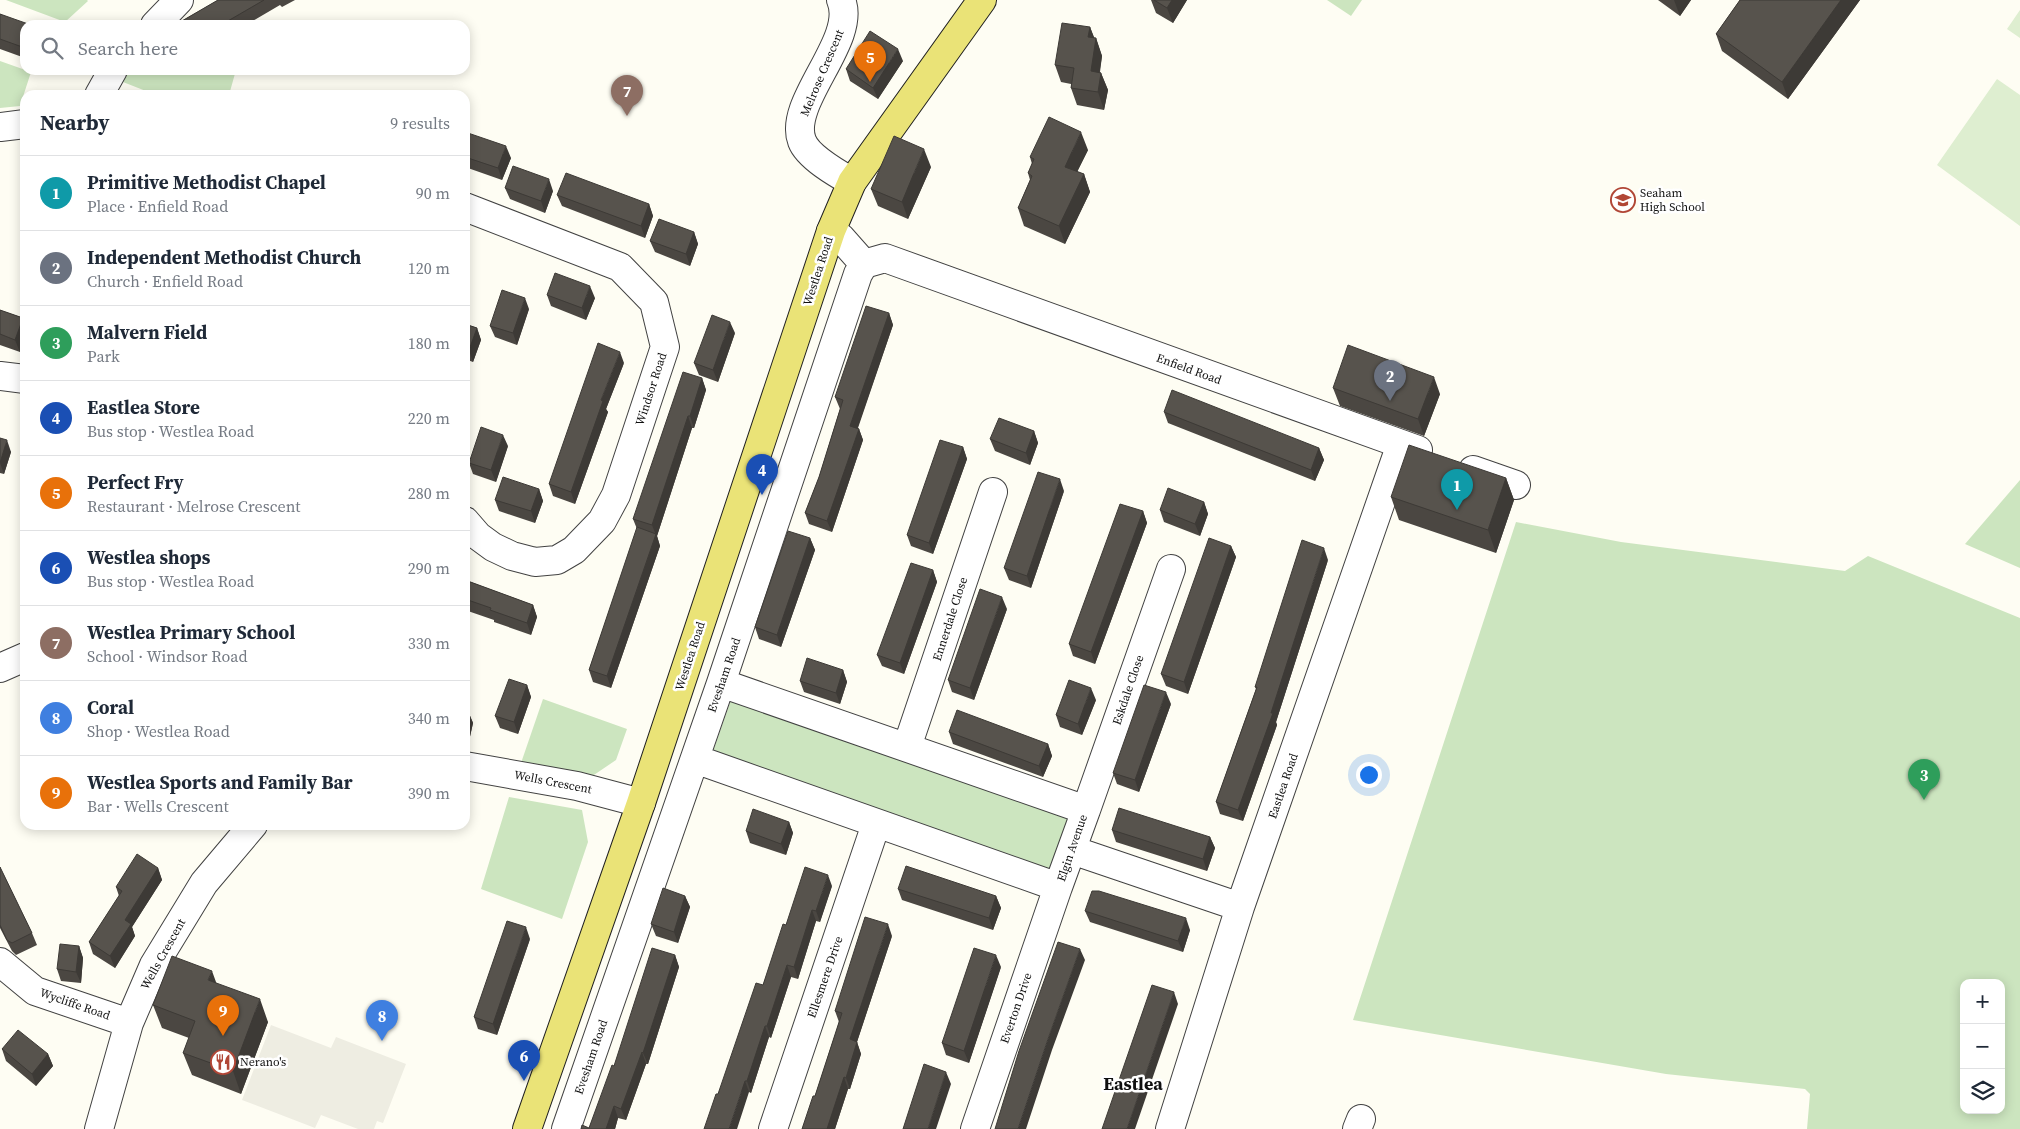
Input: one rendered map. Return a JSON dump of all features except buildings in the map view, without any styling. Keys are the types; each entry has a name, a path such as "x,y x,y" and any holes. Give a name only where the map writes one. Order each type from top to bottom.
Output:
{"main road":[{"name":"Westlea Road","path":"527,1129 641,803 830,231 852,182 982,0"}],"street":[{"path":"160,20 179,0"},
{"name":"Melrose Crescent","path":"841,0 843,22 804,111 802,141 810,152 852,182"},
{"path":"102,90 110,75"},
{"path":"0,127 20,125"},
{"name":"Windsor Road","path":"470,209 620,267 654,302 665,347 616,496 602,521 574,550 557,560 535,562 512,556 493,547 478,536 470,527"},
{"path":"830,231 840,238 864,264"},
{"name":"Enfield Road","path":"864,264 885,258 1516,485"},
{"name":"Evesham Road","path":"566,1129 721,683 842,320 858,274 864,264"},
{"path":"0,376 20,378"},
{"name":"Eastlea Road","path":"1170,1129 1240,907 1402,444"},
{"name":"Ennerdale Close","path":"907,747 992,492"},
{"name":"Eskdale Close","path":"1086,810 1171,569"},
{"path":"0,668 20,659"},
{"name":"Elgin Avenue","path":"695,759 1058,887 1086,810 721,683"},
{"name":"Wells Crescent","path":"470,767 577,786 641,803"},
{"name":"Ellesmere Drive","path":"773,1129 876,824"},
{"name":"Wells Crescent","path":"99,1129 129,1023 154,965 204,883 249,830"},
{"path":"1072,850 1240,907"},
{"name":"Everton Drive","path":"975,1129 1058,887"},
{"name":"Wycliffe Road","path":"0,962 35,991 129,1023"}],"green space":[{"path":"6,0 88,1 67,20 60,20"},
{"path":"1327,0 1362,0 1351,16"},
{"path":"2020,10 2020,38 2007,29"},
{"path":"0,61 20,68 20,75 30,75 25,90 20,90 20,106 0,108"},
{"path":"126,75 235,75 230,90 143,90 123,82"},
{"path":"1997,79 2020,95 2020,226 1937,165"},
{"path":"2020,480 2020,568 1965,544"},
{"path":"1516,522 1621,542 1845,571 1868,556 2020,618 2020,1129 1807,1129 1810,1094 1805,1089 1666,1074 1353,1020"},
{"path":"732,697 1076,818 1057,874 713,751"},
{"path":"543,699 627,729 616,760 588,779 521,763"},
{"path":"509,797 582,810 588,842 562,919 481,889"}],"shaded area":[{"path":"271,1025 331,1048 336,1037 406,1064 383,1123 377,1121 374,1129 358,1129 321,1115 315,1128 242,1100"}],"place":[{"name":"Perfect Fry","path":"870,82"},
{"name":"Westlea Primary School","path":"627,116"},
{"name":"Seaham High School","path":"1623,200"},
{"name":"Independent Methodist Church","path":"1390,401"},
{"name":"Eastlea Store","path":"762,495"},
{"name":"Primitive Methodist Chapel","path":"1457,510"},
{"name":"Malvern Field","path":"1924,800"},
{"name":"Westlea Sports and Family Bar","path":"223,1036"},
{"name":"Coral","path":"382,1041"},
{"name":"Nerano's","path":"223,1062"},
{"name":"Westlea shops","path":"524,1081"}],"district":[{"name":"Eastlea","path":"1133,1083"}]}
